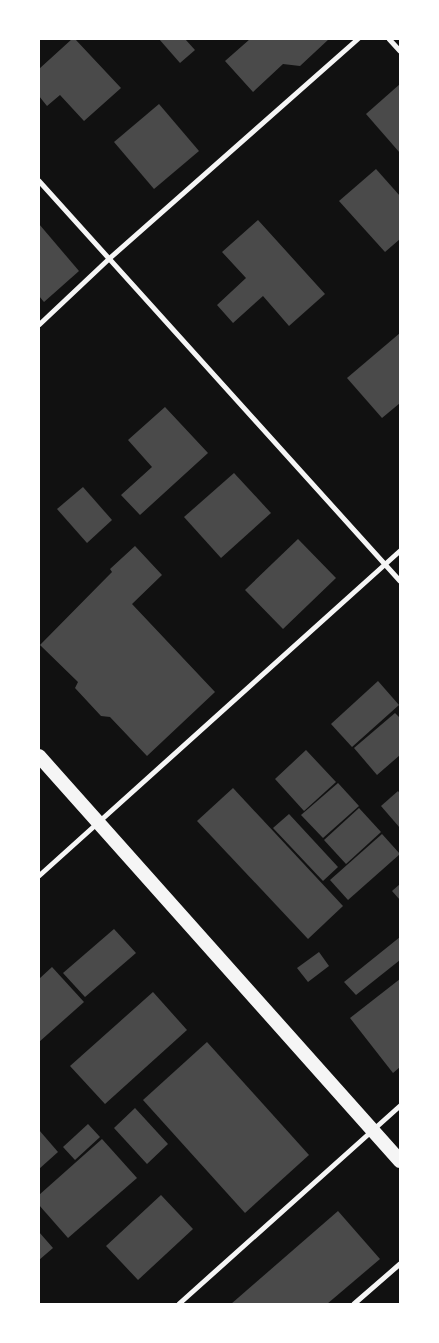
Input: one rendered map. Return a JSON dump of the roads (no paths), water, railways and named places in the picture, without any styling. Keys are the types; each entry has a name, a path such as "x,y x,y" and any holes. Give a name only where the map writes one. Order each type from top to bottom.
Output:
{"highway":[{"path":"39,756 400,1161"}],"street":[{"path":"39,325 109,259 358,39"},
{"path":"389,39 400,51"},
{"path":"39,181 400,581"},
{"path":"39,876 400,550"},
{"path":"179,1304 400,1106"},
{"path":"354,1304 400,1264"}]}
